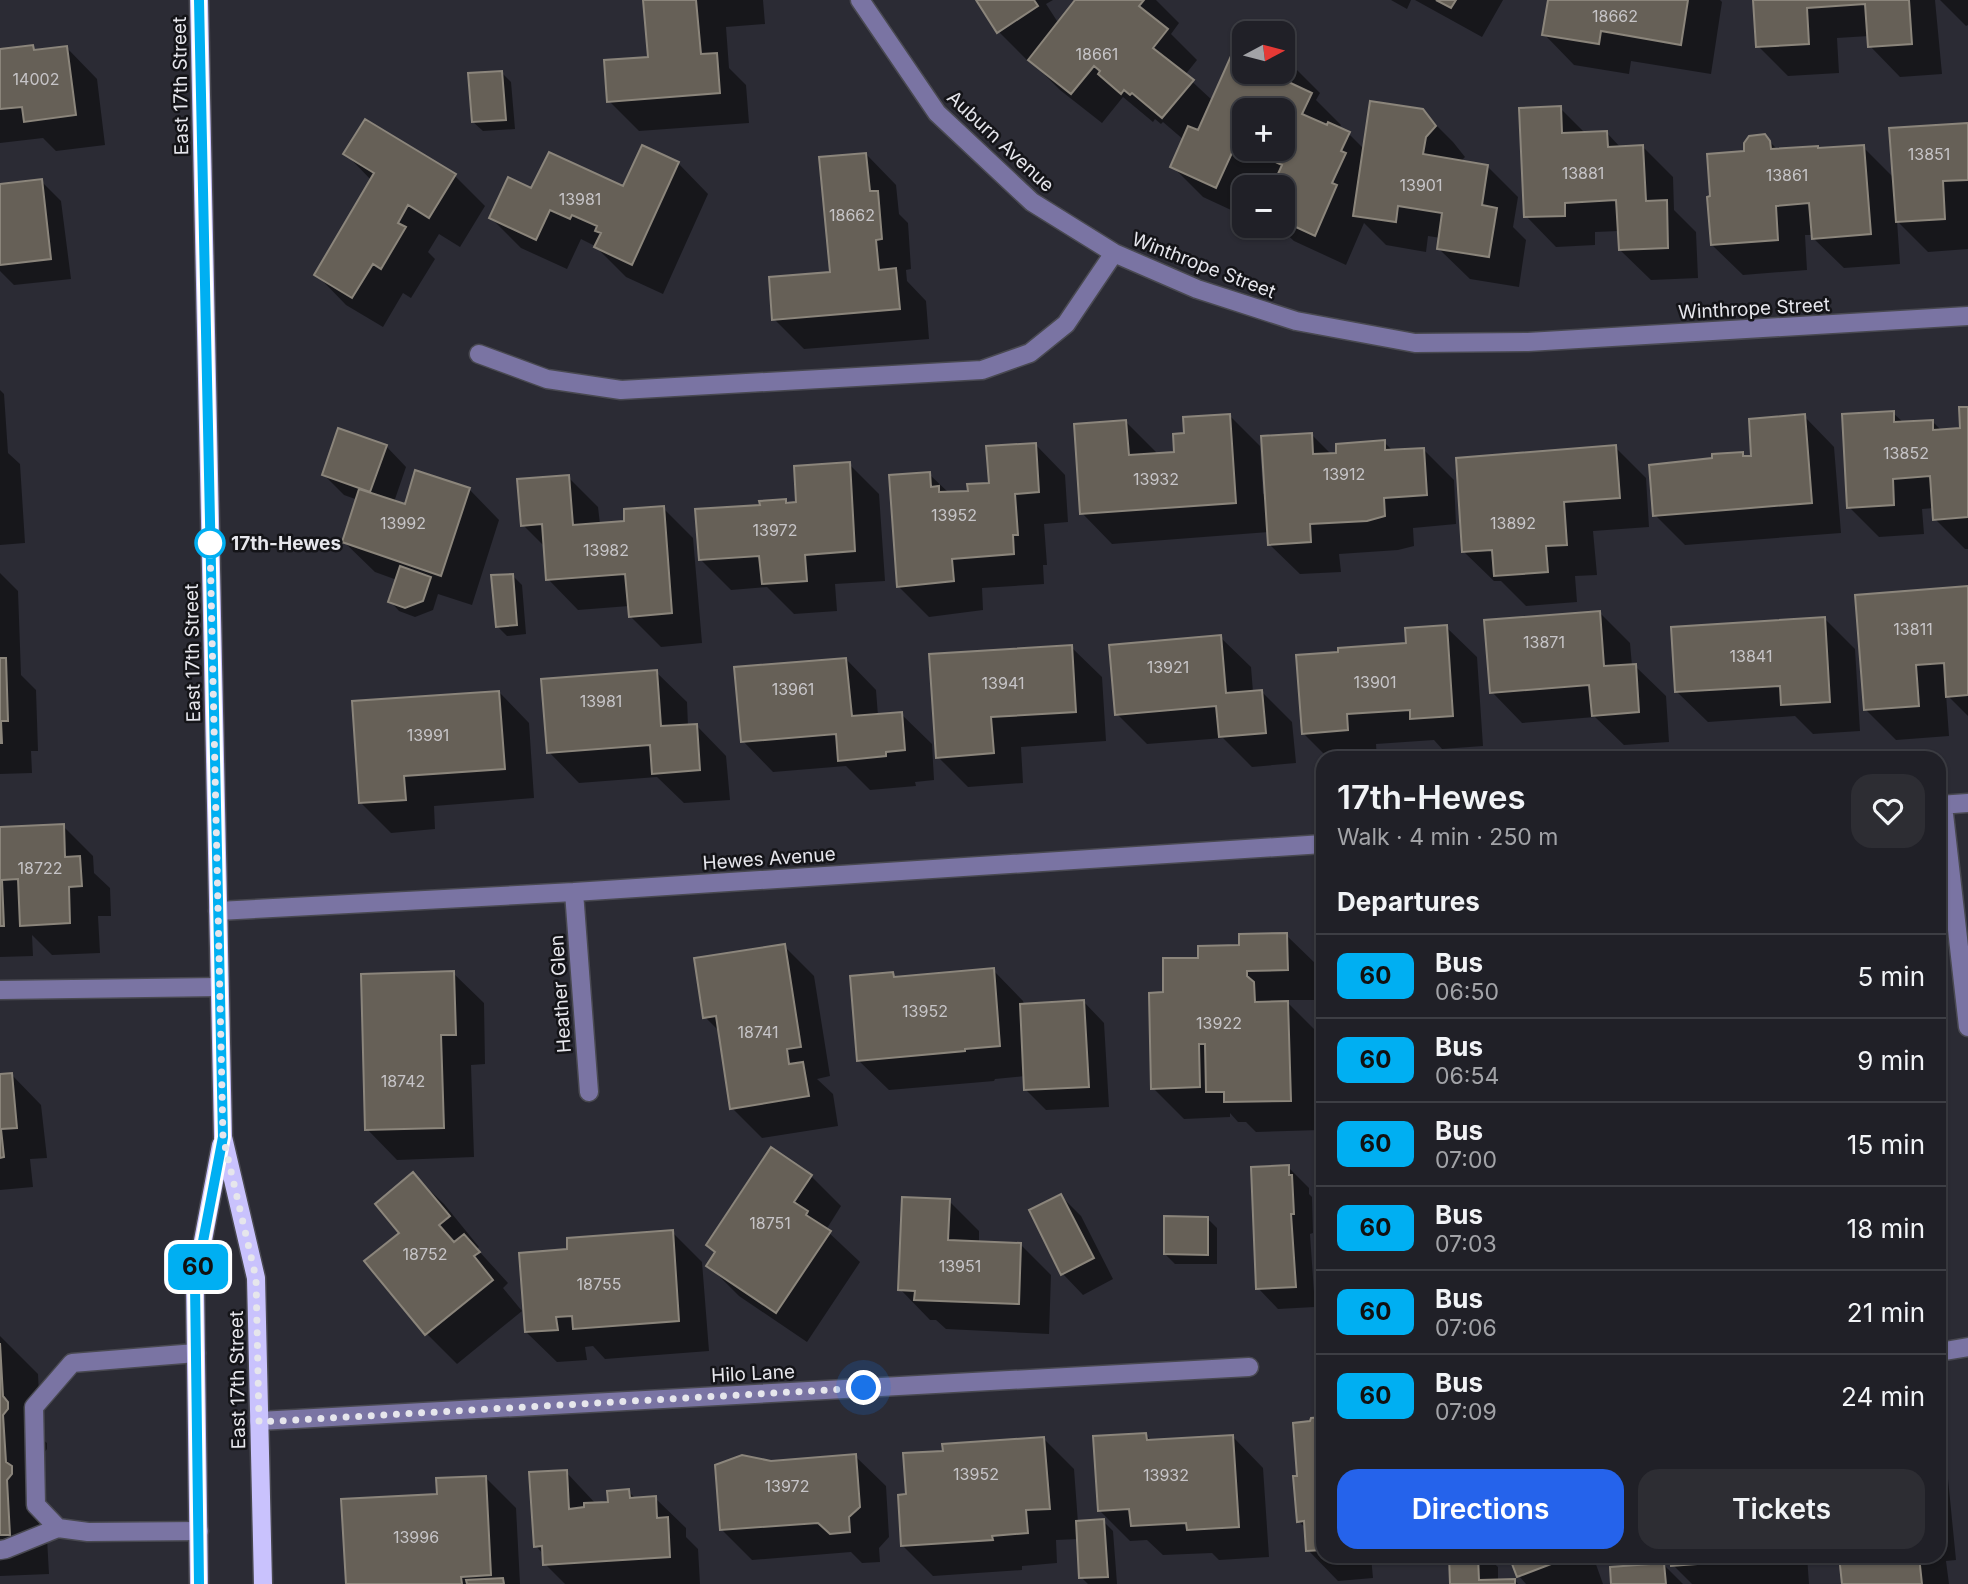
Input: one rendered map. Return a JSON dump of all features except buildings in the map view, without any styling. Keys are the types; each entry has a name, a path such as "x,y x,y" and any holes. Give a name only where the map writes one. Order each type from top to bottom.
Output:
{"main road":[{"name":"East 17th Street","path":"199,0 223,1137 256,1278 263,1584"},
{"name":"East 17th Street","path":"199,1584 195,1283 223,1137"}],"street":[{"name":"Auburn Avenue","path":"860,0 937,113 1032,202 1114,253"},
{"name":"Winthrope Street","path":"479,354 547,379 621,390 982,370 1030,353 1066,324 1114,253 1197,289 1296,321 1415,343 1528,342 1968,316"},
{"path":"1946,805 1968,803"},
{"name":"Hewes Avenue","path":"218,911 574,892 1316,844"},
{"path":"1946,846 1968,1027"},
{"name":"Heather Glen","path":"574,892 589,1092"},
{"path":"0,990 219,987"},
{"path":"1946,1351 1968,1347"},
{"path":"58,1528 36,1506 34,1407 72,1363 196,1353"},
{"name":"Hilo Lane","path":"259,1422 1249,1367"},
{"path":"0,1550 58,1528 88,1532 199,1531"}],"bus line":[{"name":"60","path":"199,0 223,1137 195,1283 199,1584"}],"place":[{"name":"17th-Hewes","path":"210,543"}],"route":[{"path":"210,543 223,1137 256,1278 259,1422 864,1388"}]}
